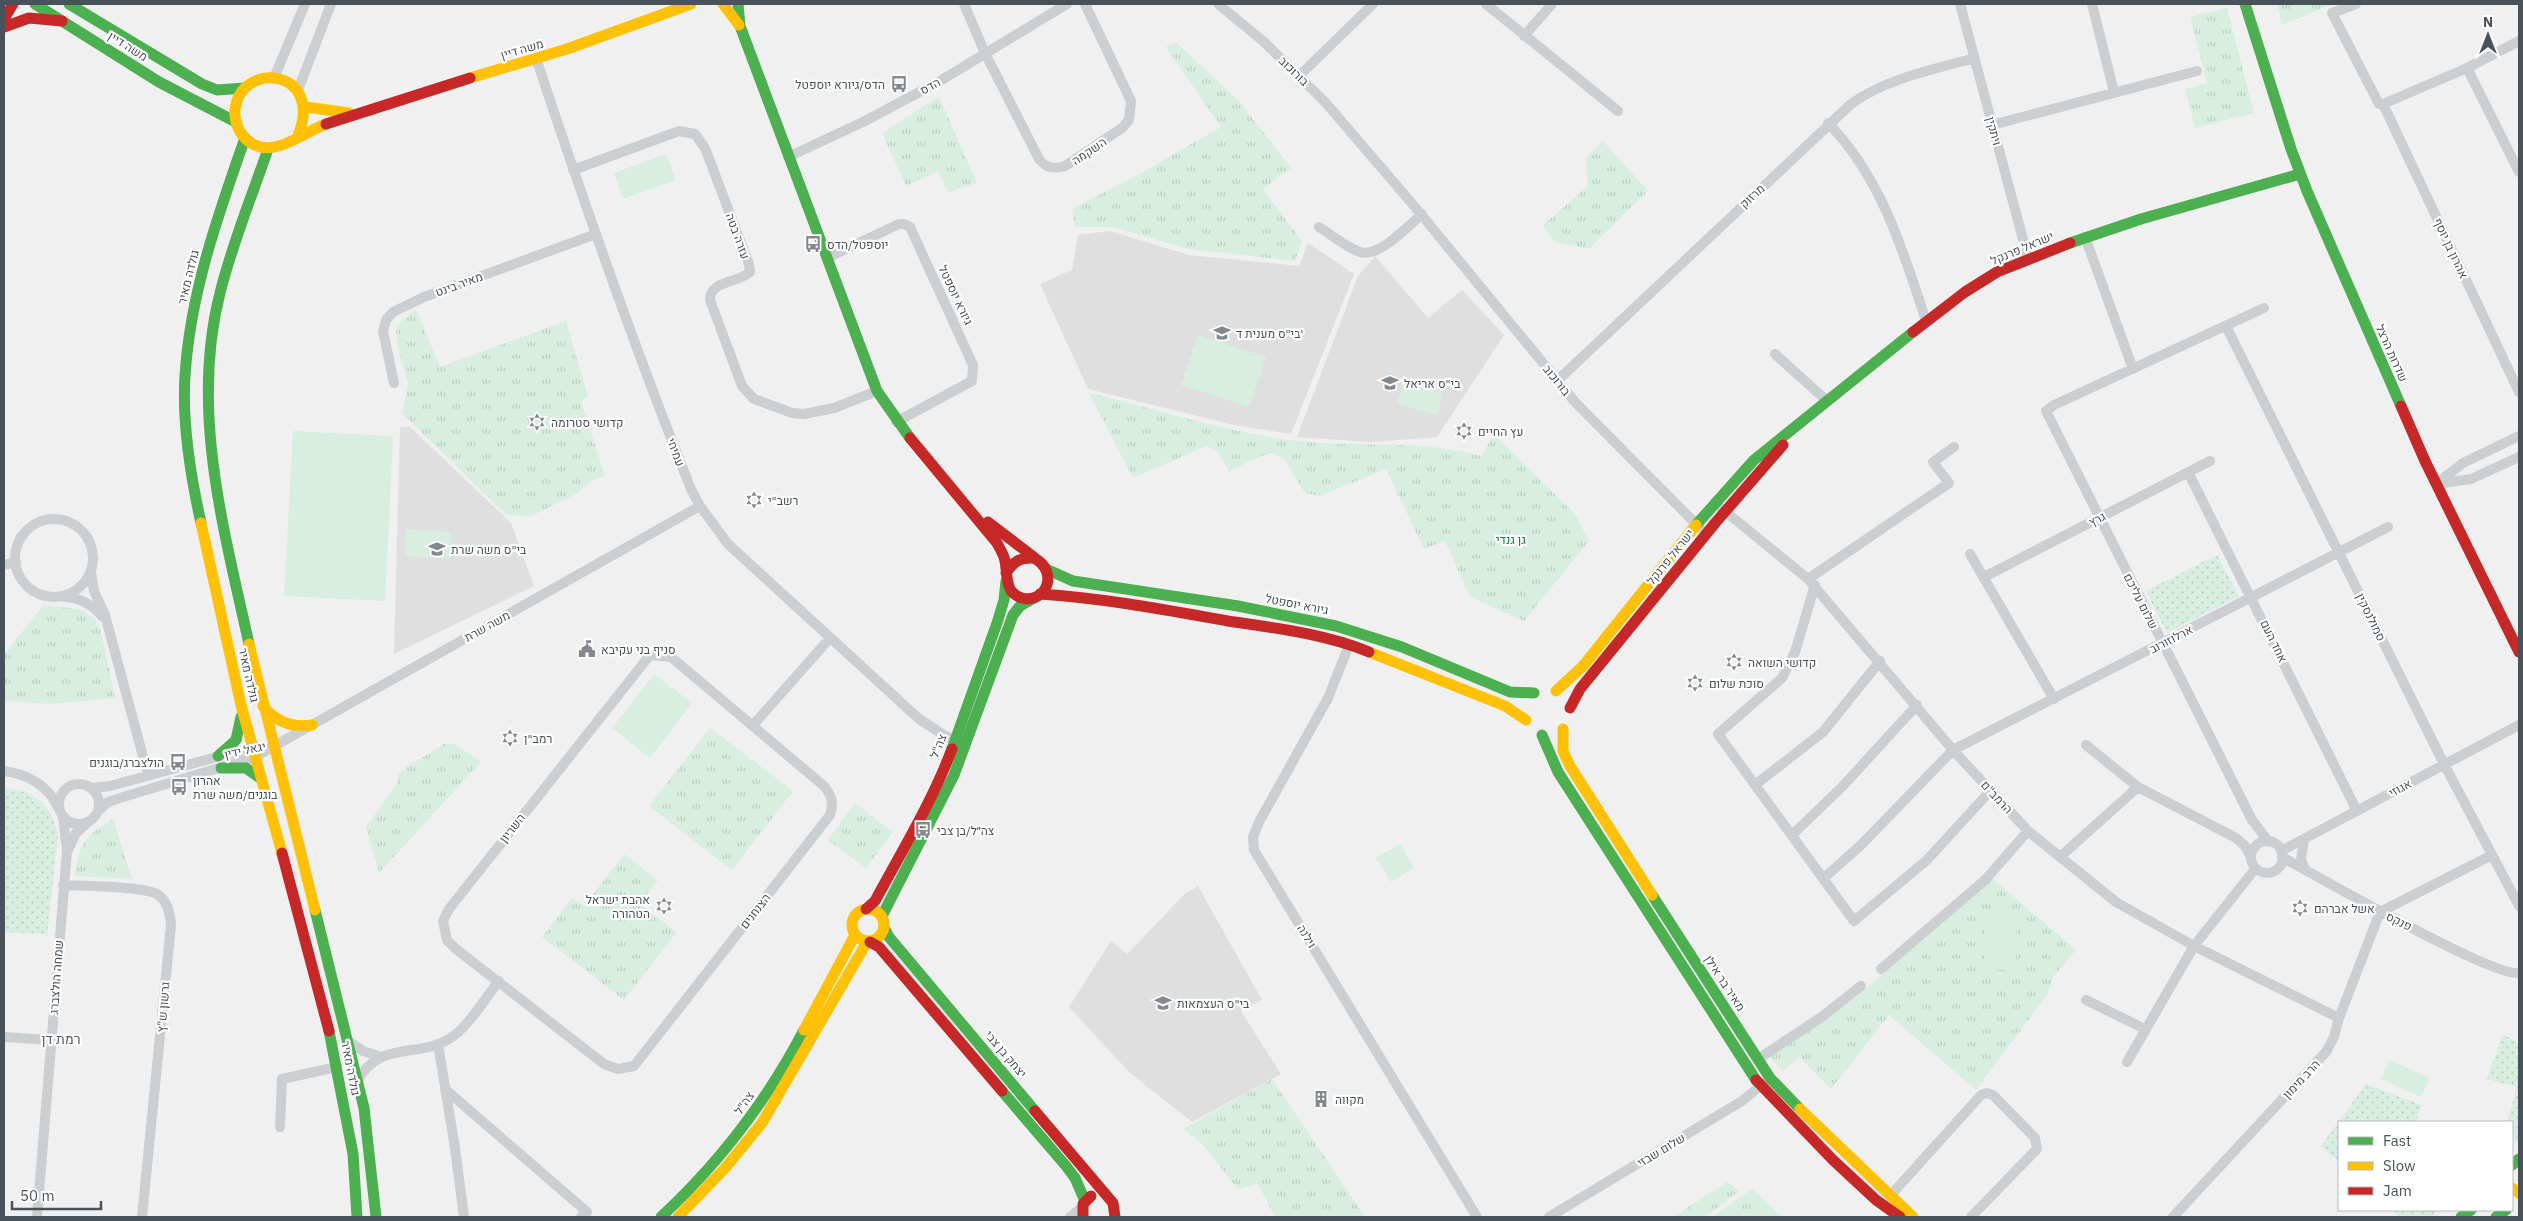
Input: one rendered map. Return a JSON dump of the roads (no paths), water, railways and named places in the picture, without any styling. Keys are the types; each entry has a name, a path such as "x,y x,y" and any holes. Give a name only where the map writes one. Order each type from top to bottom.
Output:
{"street":[{"path":"4,19 13,4"},
{"name":"משה דיין","path":"35,4 159,82 236,122"},
{"name":"משה דיין","path":"69,4 202,84 217,90 245,88"},
{"path":"274,78 305,4"},
{"path":"298,90 331,4"},
{"name":"משה דיין","path":"298,136 358,112 536,58 691,4"},
{"path":"723,4 740,26"},
{"path":"738,4 740,26 877,391 896,422 968,505 1001,549 1006,563 1006,577 1013,593 1020,597 1071,596 1276,629 1349,645 1505,706 1526,720 1535,732 1542,735 1557,734 1563,729 1570,716 1568,701 1556,691 1549,689 1534,693 1525,706 1526,720"},
{"path":"964,4 985,53"},
{"name":"הדס","path":"788,157 866,120 940,81 1067,4"},
{"name":"השקמה","path":"985,53 1043,164 1056,169 1066,166 1122,128 1129,120 1130,101 1085,4"},
{"name":"בורוכוב","path":"1218,4 1264,41 1359,140 1422,214 1557,381 1696,524 1707,533"},
{"path":"1299,76 1373,4"},
{"path":"1486,4 1618,112"},
{"path":"1524,36 1552,4"},
{"name":"ויתקין","path":"1960,4 2028,258"},
{"path":"2092,4 2114,92"},
{"name":"שדרות הרצל","path":"2245,4 2300,174 2436,484 2519,652"},
{"name":"שדרות הרצל","path":"2257,4 2262,56"},
{"name":"אהרון בן יוסף","path":"2356,4 2332,13 2381,104 2519,392"},
{"path":"4,27 26,18 62,21"},
{"path":"2381,104 2467,68 2519,42"},
{"name":"עמיחי","path":"536,58 596,234 679,460 700,506 728,544 918,718 961,743"},
{"name":"מרזוק","path":"1557,381 1828,123 1866,93 1886,84 1975,58"},
{"path":"2467,68 2519,172"},
{"path":"1992,124 2197,71"},
{"path":"263,78 274,78 291,84 298,90 306,107 304,127 298,136 279,148 268,149 252,144 245,138 236,122 236,104 245,88 263,78"},
{"name":"משה דיין","path":"306,107 322,112 358,112"},
{"path":"1828,123 1854,153 1878,193 1906,260 1926,320"},
{"name":"עזרה בטה","path":"573,170 679,131 695,134 705,148 750,272 744,277 714,287 710,293 710,300 742,386 754,399 792,413 804,414 834,408 877,391"},
{"name":"גולדה מאיר","path":"245,138 220,207 198,287 185,376 186,418 197,504 241,705 325,1011 337,1067 353,1154 357,1217"},
{"name":"גולדה מאיר","path":"268,149 220,293 208,380 216,495 262,705 358,1080 371,1160 376,1217"},
{"name":"ישראל פרנקל","path":"1556,691 1584,666 1696,524 1754,460 1796,428 1926,320 1997,272 2028,258 2141,219 2300,174"},
{"path":"1319,227 1361,252 1369,252 1386,246 1422,214"},
{"name":"גיורא יוספטל","path":"827,258 899,224 910,227 974,365 972,381 896,422"},
{"name":"מאיר בינט","path":"394,383 383,331 386,320 393,312 424,297 596,234"},
{"path":"2085,237 2133,368 2264,308"},
{"name":"סמולנסקין","path":"2226,326 2444,764 2519,906"},
{"path":"1775,354 1827,401"},
{"name":"שלום עליכם","path":"2133,368 2046,411 2098,518 2252,820 2269,842"},
{"name":"ישראל פרנקל","path":"1570,708 1580,690 1707,533 1757,477 1796,428"},
{"path":"2436,484 2463,463 2519,436"},
{"path":"1954,447 1934,462 1949,483 1811,582 1795,652 1782,678 1718,734 1793,834 1854,921 1927,860 1991,790"},
{"path":"2436,484 2471,479 2519,457"},
{"name":"גרץ","path":"1984,577 2210,461"},
{"name":"אחד העם","path":"2188,472 2252,597 2357,811"},
{"name":"הרמב\"ם","path":"1715,503 1811,582 1880,661 1953,750 2028,830 2116,902 2194,946 2339,1018"},
{"path":"968,505 1038,560 1046,569 1047,584 1037,596"},
{"name":"משה שרת","path":"273,745 312,725 700,506"},
{"path":"107,622 97,610 82,600 41,595 32,590 21,578 16,562 19,543 24,535 39,523 58,520 78,528 86,536 92,553 91,571 94,591 107,622 148,775"},
{"name":"ארלוזורוב","path":"1823,879 1862,844 1953,750 2388,527"},
{"path":"1970,554 2054,698"},
{"path":"1006,577 1009,567 1017,559 1024,557 1038,560"},
{"path":"4,565 16,562"},
{"name":"גיורא יוספטל","path":"1046,569 1073,581 1279,614 1336,626 1362,633 1510,692 1534,693"},
{"path":"60,597 79,588 91,571"},
{"name":"צה\"ל","path":"866,909 875,901 961,743 1004,600 1006,577"},
{"name":"צה\"ל","path":"883,922 929,827 1008,627 1020,606 1037,596"},
{"path":"754,724 830,638"},
{"name":"וילנה","path":"1349,645 1328,698 1259,822 1253,838 1254,850 1477,1217"},
{"name":"השריון","path":"499,980 447,940 443,921 449,909 644,661 650,656 661,655 671,657 754,724"},
{"path":"1755,784 1823,732 1880,661"},
{"path":"241,705 241,726 236,741 219,762 246,768 260,778"},
{"path":"262,705 270,715 282,722 297,726 312,725"},
{"path":"1793,834 1842,788 1917,705"},
{"name":"הצנחנים","path":"499,980 604,1064 618,1070 634,1066 830,815 833,805 831,795 824,786 754,724"},
{"name":"אגוזי","path":"2282,854 2304,839 2519,724"},
{"name":"מאיר בר אילן","path":"1563,729 1563,751 1570,766 1770,1078 1812,1122 1913,1217"},
{"path":"1542,735 1558,772 1760,1086 1833,1160 1876,1200 1900,1217"},
{"name":"יגאל ידין","path":"98,811 108,802 219,762 273,745"},
{"path":"2086,745 2138,787 2236,838 2245,846 2255,869 2260,872 2271,873 2279,868 2282,854 2274,843 2269,842 2255,847 2251,857"},
{"name":"יגאל ידין","path":"92,788 110,786 148,775 219,762"},
{"path":"4,771 28,776 39,784 56,802 61,813 74,824 87,823 98,811 99,798 92,788 80,784 55,787 39,784"},
{"path":"61,813 60,798 63,792 73,785"},
{"path":"2061,856 2138,787"},
{"name":"שמחה הולצברג","path":"36,1217 66,856 66,837 61,813"},
{"name":"שמחה הולצברג","path":"66,856 76,833 87,823"},
{"path":"1881,969 1985,880 2028,830"},
{"path":"2304,839 2301,860 2305,870"},
{"name":"פנקס","path":"2282,854 2305,870 2380,912 2490,966 2513,974 2519,972"},
{"path":"2380,912 2492,855"},
{"path":"2127,1062 2194,946 2255,869"},
{"name":"גרשון ש\"ץ","path":"63,885 138,890 156,894 165,902 170,914 169,945 142,1217"},
{"path":"866,909 875,911 883,922 880,937 868,942 855,936 852,926 854,917 866,909"},
{"name":"הרב מימון","path":"2173,1217 2326,1052 2334,1037 2339,1018 2380,912"},
{"name":"יצחק בן צבי","path":"883,922 889,938 1113,1203 1116,1215"},
{"name":"צה\"ל","path":"661,1217 697,1183 752,1116 801,1036 855,936"},
{"name":"צה\"ל","path":"678,1217 721,1173 762,1123 868,942"},
{"name":"יצחק בן צבי","path":"868,942 879,947 944,1020 1066,1166 1075,1178 1083,1208"},
{"path":"358,1080 370,1063 382,1057 449,1040 458,1032 499,980"},
{"path":"1758,1059 1823,1016 1861,986"},
{"path":"2086,1000 2145,1029"},
{"path":"4,1037 51,1040"},
{"path":"348,1041 364,1052 382,1057"},
{"path":"438,1044 464,1217"},
{"path":"280,1127 282,1079 337,1067"},
{"name":"שלום שבזי","path":"1549,1217 1742,1101 1770,1078"},
{"path":"445,1089 587,1212 581,1217"},
{"path":"1890,1196 1981,1095 1993,1094 2035,1138 2038,1149 1971,1217"},
{"path":"1070,1217 1098,1194 1107,1196"}],"place":[{"name":"הדס/גיורא יוספטל","path":"899,84"},
{"name":"יוספטל/הדס","path":"813,244"},
{"name":"בי\"ס מענית ד'","path":"1222,333"},
{"name":"בי\"ס אריאל","path":"1390,383"},
{"name":"קדושי סטרומה","path":"537,422"},
{"name":"עץ החיים","path":"1464,431"},
{"name":"רשב\"י","path":"754,500"},
{"name":"בי\"ס משה שרת","path":"437,549"},
{"name":"סניף בני עקיבא","path":"587,649"},
{"name":"קדושי השואה","path":"1734,662"},
{"name":"סוכת שלום","path":"1695,683"},
{"name":"רמב\"ן","path":"510,738"},
{"name":"הולצברג/בוגנים","path":"178,762"},
{"name":"אהרון בוגנים/משה שרת","path":"179,787"},
{"name":"צה״ל/בן צבי","path":"923,830"},
{"name":"אהבת ישראל הטהורה","path":"664,906"},
{"name":"אשל אברהם","path":"2300,908"},
{"name":"בי\"ס העצמאות","path":"1163,1003"},
{"name":"מקווה","path":"1321,1099"}],"district":[{"name":"רמת דן","path":"61,1039"}],"park label":[{"name":"גן גנדי","path":"1511,539"}]}
